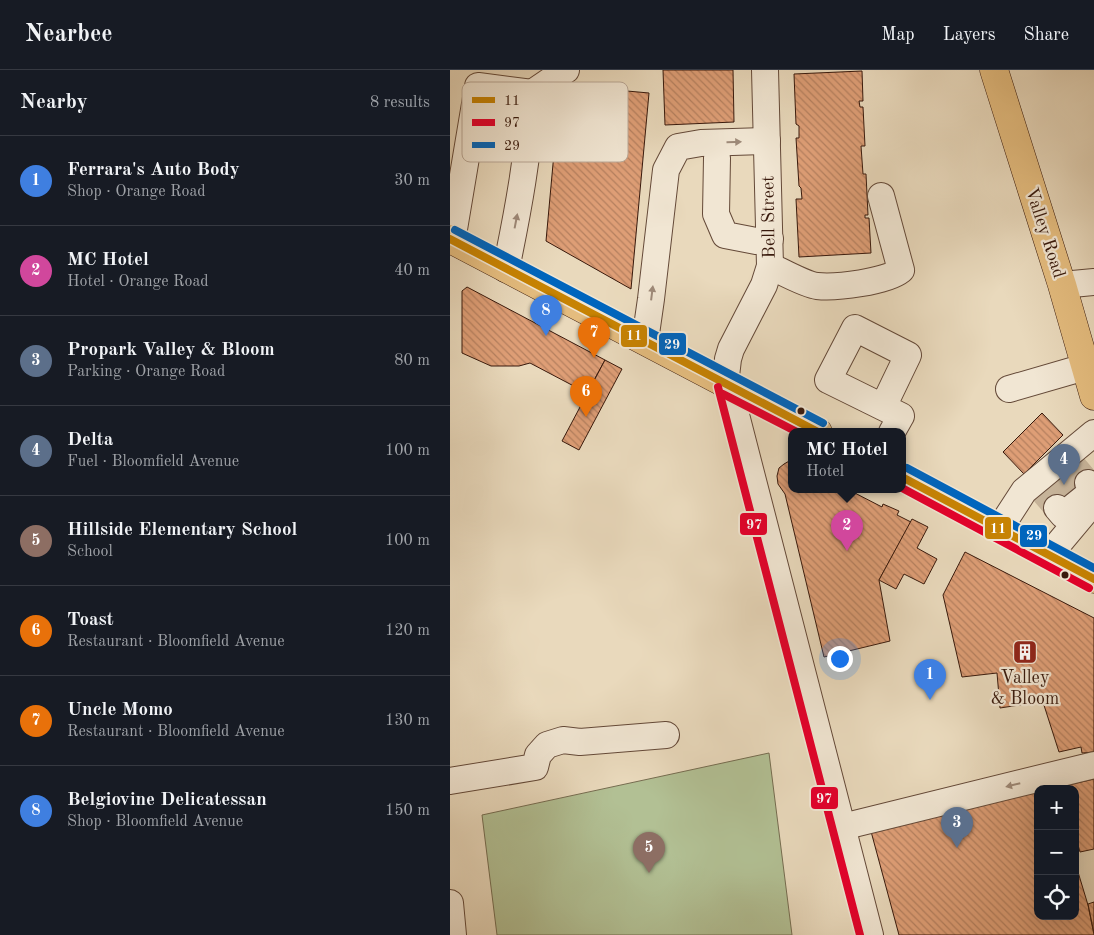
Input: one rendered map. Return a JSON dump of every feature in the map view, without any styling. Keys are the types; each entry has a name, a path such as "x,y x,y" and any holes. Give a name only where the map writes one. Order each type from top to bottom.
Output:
{"main road":[{"name":"Valley Road","path":"994,70 1062,285 1094,396"},
{"path":"451,240 810,428"},
{"path":"906,479 1094,579"}],"street":[{"path":"548,82 566,70"},
{"name":"Bell Street","path":"765,70 770,266 764,284 731,349 726,367 726,376 870,935"},
{"path":"645,341 652,299 666,170 678,147 701,143 767,141"},
{"path":"717,158 716,214 725,235 756,241 770,239"},
{"path":"451,240 465,162"},
{"path":"506,269 526,162"},
{"path":"770,266 815,286 856,284 894,276 901,270 881,196"},
{"path":"1062,285 1094,282"},
{"path":"1009,389 1085,367"},
{"path":"883,407 901,416 894,428"},
{"path":"1000,528 1024,491 1053,472 1094,433"},
{"path":"1049,555 1079,501"},
{"path":"450,781 535,767 538,755 547,745 563,740 580,742 666,735"},
{"path":"842,827 1094,765"},
{"path":"450,903 453,935"}],"green space":[{"path":"769,753 792,935 497,935 482,815"}],"building":[{"path":"663,70 733,70 734,122 665,125"},
{"path":"862,71 863,101 859,101 860,107 863,107 865,146 861,146 863,174 866,174 868,215 865,215 865,218 869,218 871,253 799,257 796,199 802,199 799,186 796,138 799,138 799,126 796,124 794,74"},
{"path":"628,91 649,93 631,289 546,241 553,162 628,162"},
{"path":"467,287 605,360 587,393 530,363 519,366 491,366 462,353 462,291"},
{"path":"605,360 622,369 579,450 562,441"},
{"path":"1042,413 1063,435 1024,474 1003,452"},
{"path":"1075,459 1092,480 1054,510 1038,490"},
{"path":"788,462 788,493 855,493 882,507 883,504 899,511 897,515 911,522 879,580 890,641 824,657 785,494 778,484 779,468"},
{"path":"912,519 928,527 917,548 937,559 924,584 904,574 896,589 879,580"},
{"name":"Valley & Bloom","path":"965,552 1094,618 1094,752 1082,753 1081,747 1059,752 1042,699 1039,702 1000,708 997,673 962,677 943,595"},
{"path":"1094,779 1094,849 1080,852 1079,785 1068,785"},
{"path":"1034,793 1034,920 1079,920 1079,875 1094,935 899,935 869,824"},
{"path":"1094,902 1094,933 1088,904"}],"tunnel":[{"path":"1071,463 1088,483"},
{"path":"1056,475 1072,496"},
{"path":"1040,488 1057,508"}],"transit line":[{"name":"29","path":"455,230 823,423"},
{"name":"11","path":"450,239 810,428"},
{"name":"97","path":"718,387 860,935"},
{"name":"97","path":"723,394 789,428"},
{"name":"29","path":"907,468 1094,568"},
{"name":"11","path":"906,479 1094,579"},
{"name":"97","path":"906,490 1089,588"}],"place":[{"name":"Belgiovine Delicatessan","path":"546,336"},
{"name":"Uncle Momo","path":"594,358"},
{"name":"Toast","path":"586,417"},
{"name":"Delta","path":"1064,485"},
{"name":"MC Hotel","path":"847,551"},
{"name":"Valley & Bloom","path":"1025,652"},
{"name":"Ferrara's Auto Body","path":"930,700"},
{"name":"Propark Valley & Bloom","path":"957,848"},
{"name":"Hillside Elementary School","path":"649,873"}]}
